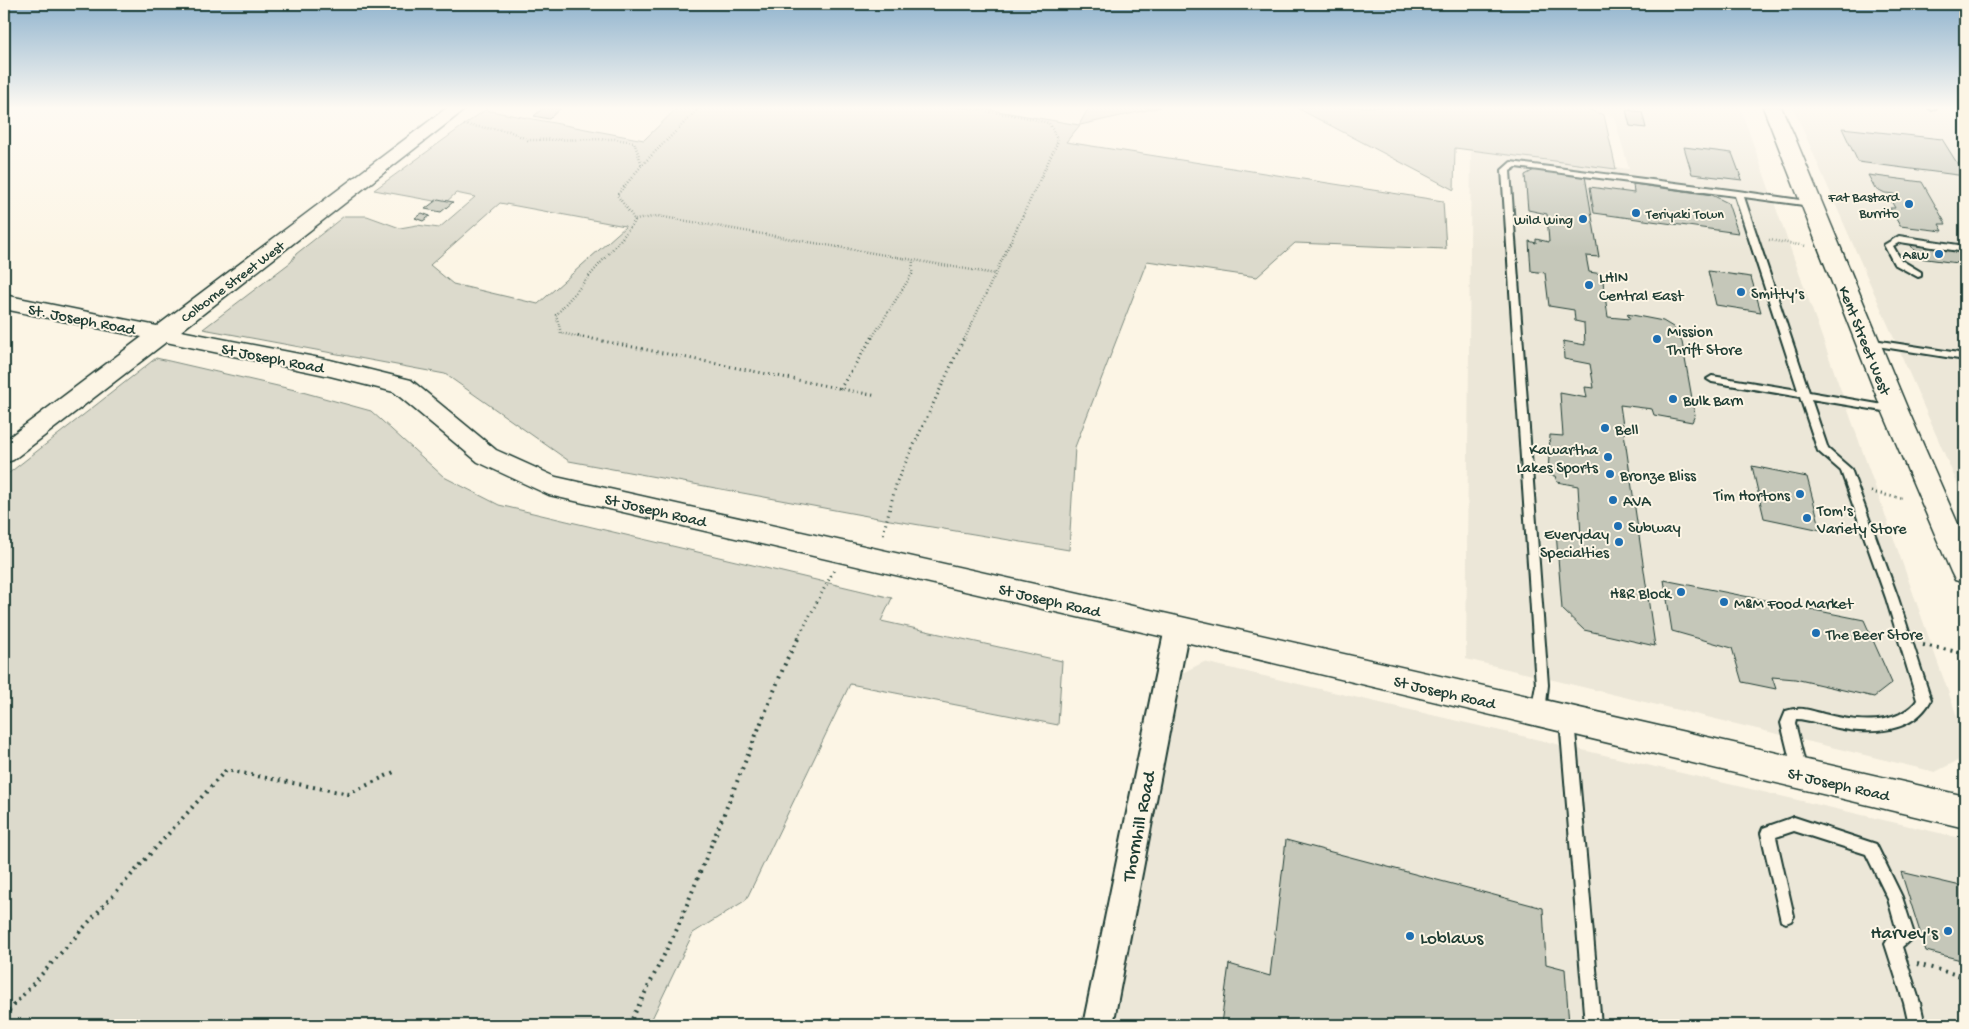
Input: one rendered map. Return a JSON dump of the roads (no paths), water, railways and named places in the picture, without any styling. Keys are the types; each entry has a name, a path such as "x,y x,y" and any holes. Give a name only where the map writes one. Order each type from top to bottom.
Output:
{"street":[{"name":"Colborne Street West","path":"4,454 161,334 408,155"},
{"name":"Kent Street West","path":"1791,155 1895,410 1965,572"},
{"name":"St. Joseph Road","path":"4,302 161,334"},
{"name":"St Joseph Road","path":"161,334 330,368 402,386 487,456 549,485 1177,628 1965,812"},
{"name":"Thornhill Road","path":"1098,1025 1177,628"}],"lane":[{"path":"1594,1025 1553,716 1542,685 1506,170 1508,167 1517,164 1811,204"},
{"path":"1738,193 1822,450 1846,469 1906,641 1924,700 1918,712 1891,724 1868,728 1798,713 1791,715 1788,723 1800,774"},
{"path":"1918,274 1897,262 1888,245 1898,239 1965,249"},
{"path":"1867,342 1965,357"},
{"path":"1712,379 1895,410"},
{"path":"1786,916 1768,832 1794,824 1871,849 1895,897 1906,934 1893,944 1917,1025"}],"place":[{"name":"Fat Bastard Burrito","path":"1909,204"},
{"name":"Teriyaki Town","path":"1636,213"},
{"name":"Wild Wing","path":"1583,219"},
{"name":"A&W","path":"1939,254"},
{"name":"LHIN Central East","path":"1589,285"},
{"name":"Smitty's","path":"1741,292"},
{"name":"Mission Thrift Store","path":"1657,339"},
{"name":"Bulk Barn","path":"1673,399"},
{"name":"Bell","path":"1605,428"},
{"name":"Kawartha Lakes Sports","path":"1608,457"},
{"name":"Bronze Bliss","path":"1610,474"},
{"name":"Tim Hortons","path":"1800,494"},
{"name":"AVA","path":"1613,500"},
{"name":"Tom's Variety Store","path":"1807,518"},
{"name":"Subway","path":"1618,526"},
{"name":"Everyday Specialties","path":"1619,542"},
{"name":"H&R Block","path":"1681,592"},
{"name":"M&M Food Market","path":"1724,602"},
{"name":"The Beer Store","path":"1816,633"},
{"name":"Harvey's","path":"1948,931"},
{"name":"Loblaws","path":"1410,936"}]}
